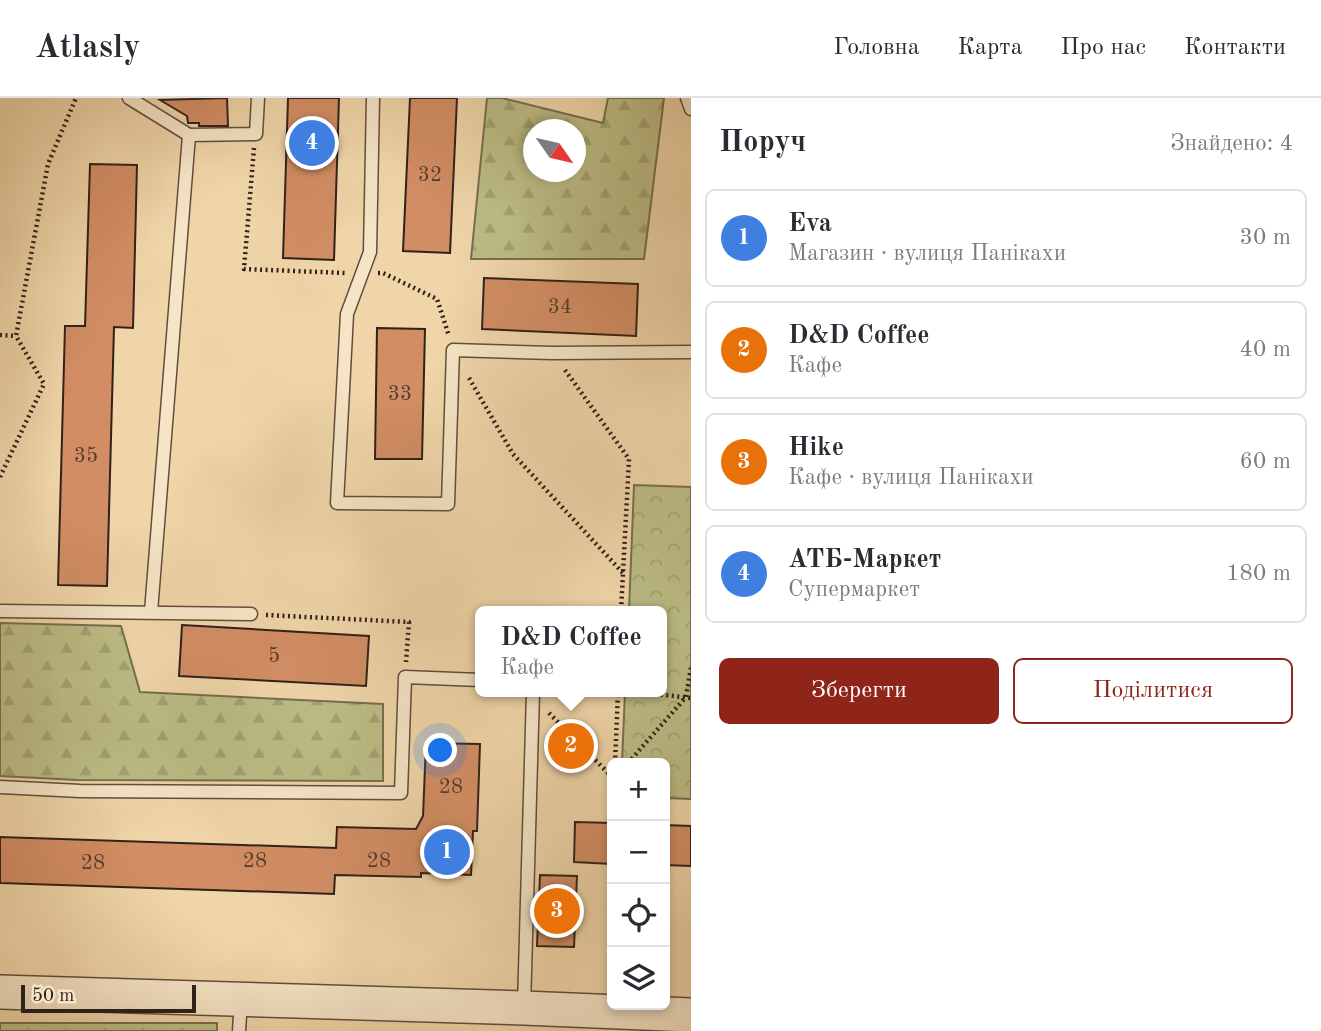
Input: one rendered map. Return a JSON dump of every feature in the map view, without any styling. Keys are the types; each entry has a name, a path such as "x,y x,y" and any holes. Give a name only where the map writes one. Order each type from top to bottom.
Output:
{"street":[{"path":"0,992 240,1015 524,1008 691,1015"}],"lane":[{"path":"128,98 188,135 256,134 258,98"},
{"path":"373,98 370,252 347,314 337,503 448,504 453,350 552,353 691,352"},
{"path":"687,98 691,109"},
{"path":"151,612 188,135"},
{"path":"0,611 251,614"},
{"path":"0,787 80,791 401,793 405,677 475,680"},
{"path":"524,1008 533,697"}],"path":[{"path":"0,477 44,384 16,336 48,164 76,98"},
{"path":"244,269 256,134"},
{"path":"437,299 453,350 513,454 623,573"},
{"path":"0,335 16,336"},
{"path":"552,353 629,459 621,606"},
{"path":"251,614 410,622 405,677"},
{"path":"633,758 689,698 691,667"},
{"path":"667,695 689,698"},
{"path":"535,697 607,772"},
{"path":"615,758 618,697"}],"green space":[{"path":"487,98 502,98 603,123 608,98 664,98 644,259 471,259"},
{"path":"634,485 691,487 691,799 670,798 670,758 622,758 625,697 667,697 667,606 629,606"},
{"path":"0,623 121,626 140,692 383,704 383,781 77,780 0,776"},
{"path":"0,1023 217,1023 217,1031 0,1031"}],"building":[{"path":"227,98 228,126 199,126 199,123 188,123 187,116 160,100"},
{"path":"288,98 339,98 334,260 283,258"},
{"path":"410,98 457,98 450,253 403,251"},
{"path":"90,164 137,165 133,328 114,327 107,586 58,585 65,326 85,326"},
{"path":"484,278 638,284 636,336 482,329"},
{"path":"377,328 425,329 422,459 375,459"},
{"path":"182,625 369,636 366,686 179,676"},
{"path":"426,743 480,744 477,831 473,831 471,875 335,875 334,894 0,883 0,837 336,848 337,827 416,829 423,816"},
{"path":"575,822 607,823 607,864 574,862"},
{"path":"670,825 691,826 691,866 670,865"},
{"path":"540,875 577,876 574,947 537,946"}],"place":[{"name":"АТБ-Маркет","path":"312,143"},
{"name":"D&D Coffee","path":"571,746"},
{"name":"Eva","path":"447,852"},
{"name":"Hike","path":"557,911"}]}
